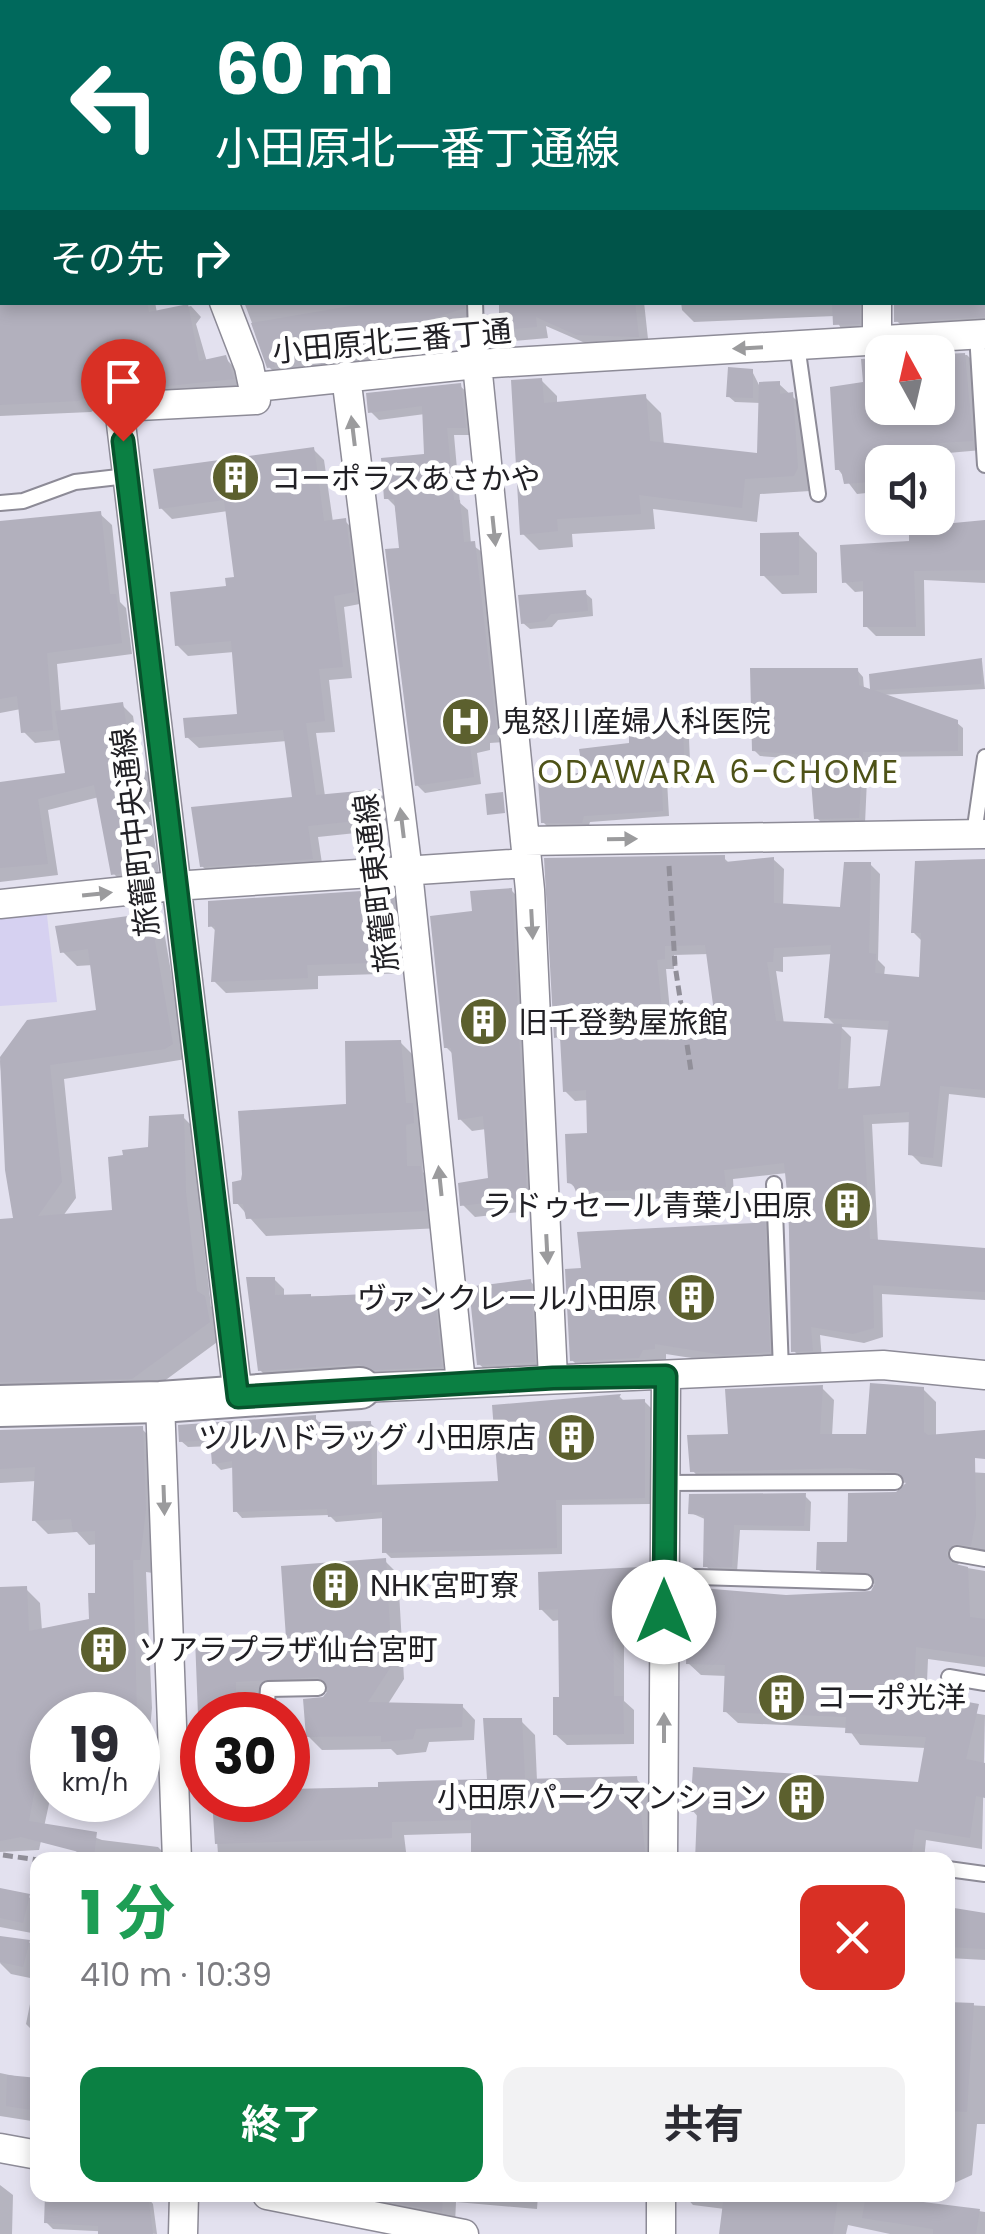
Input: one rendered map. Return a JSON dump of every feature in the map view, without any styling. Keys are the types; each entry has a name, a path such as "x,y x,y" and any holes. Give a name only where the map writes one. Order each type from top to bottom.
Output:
{"street":[{"name":"小田原北三番丁通","path":"225,305 255,387 477,364 865,341"},
{"path":"876,305 877,335"},
{"name":"小田原北三番丁通","path":"955,336 981,334"},
{"path":"477,364 525,852 553,1378"},
{"name":"旅籠町東通線","path":"346,376 408,872 461,1383"},
{"name":"旅籠町中央通線","path":"238,1397 119,407 256,400 255,387"},
{"path":"0,904 174,886 408,872 525,852 669,839 980,834"},
{"path":"0,1406 160,1402 360,1388 883,1364 985,1375"},
{"path":"663,1852 666,1376"},
{"path":"160,1402 185,1692"},
{"path":"179,1852 181,1822"},
{"path":"0,2148 30,2153"},
{"path":"182,2234 184,2202"},
{"path":"302,2202 464,2234"},
{"path":"660,2234 661,2202"}],"lane":[{"path":"475,305 477,364"},
{"path":"981,334 985,466"},
{"path":"797,345 818,494"},
{"path":"0,503 23,501 74,482 127,476"},
{"path":"980,834 985,757"},
{"path":"774,1184 781,1370"},
{"path":"665,1484 895,1482"},
{"path":"957,1554 985,1559"},
{"path":"665,1576 865,1582"},
{"path":"948,1677 985,1683"},
{"path":"268,1692 318,1688"},
{"path":"955,1869 985,1874"}],"path":[{"path":"669,839 676,965 691,1072"},
{"path":"3,1855 30,1859"}],"shaded area":[{"path":"46,907 57,1002 0,1006 0,912"}],"building":[{"path":"0,305 148,305 149,312 188,305 199,361 226,355 234,379 111,392 110,384 79,401 0,405"},
{"path":"356,305 465,308 361,342 365,358 339,360 338,351 274,362 275,367 267,368 251,323"},
{"path":"499,305 635,305 639,337 576,335 536,317 537,327 499,330"},
{"path":"832,305 860,305 860,324 833,325"},
{"path":"894,305 985,305 985,317 894,322"},
{"path":"955,353 965,353 973,441 865,445 865,482 844,484 841,470 835,470 830,387 863,382 861,359 865,359 865,425 955,425"},
{"path":"728,367 753,369 753,398 726,397"},
{"path":"542,378 544,403 646,394 650,441 757,453 759,382 780,381 780,394 793,392 798,468 794,476 745,479 742,508 639,495 641,514 557,519 558,531 520,535 511,380"},
{"path":"461,383 466,428 447,428 454,500 460,500 464,542 475,541 497,734 483,736 482,742 470,746 474,777 415,786 385,549 399,548 394,499 384,499 381,458 424,454 422,406 368,413 366,393"},
{"path":"314,447 324,521 346,518 355,592 334,596 343,667 319,669 325,721 306,723 316,795 380,789 384,818 308,826 313,859 200,867 191,807 292,797 283,730 185,738 183,718 237,714 231,641 175,646 170,592 226,586 225,578 234,577 224,500 159,509 153,469"},
{"path":"101,511 110,594 116,594 122,643 47,653 53,730 21,733 17,696 0,699 0,521"},
{"path":"985,520 985,570 914,571 916,627 863,627 863,581 842,583 840,545 909,541 909,535 955,535 955,523"},
{"path":"799,532 799,575 760,576 760,533"},
{"path":"586,590 588,611 551,614 545,621 521,624 518,595"},
{"path":"982,658 981,684 874,690 958,720 958,751 863,752 859,818 814,819 809,755 752,751 750,668 858,668 859,685 870,689 869,674"},
{"path":"123,702 132,764 141,763 144,790 139,791 149,869 111,875 94,785 38,799 48,864 0,868 0,782 65,773 55,711"},
{"path":"683,729 684,756 661,758 663,811 584,816 582,823 541,823 538,780 583,772 579,749 629,743 629,733"},
{"path":"503,792 505,813 487,815 485,794"},
{"path":"725,855 725,862 774,857 774,903 840,907 844,862 871,862 869,953 876,954 875,973 919,977 921,933 911,933 915,861 985,859 985,1090 940,1086 933,1158 908,1155 909,1112 863,1115 870,1239 985,1248 985,1292 873,1285 874,1328 853,1334 811,1327 813,1351 791,1352 789,1212 784,1163 724,1170 726,1187 576,1192 573,1184 567,1183 565,1134 587,1133 586,1090 563,1092 560,1037 554,1038 544,858","holes":["705,945 717,1034 665,1041 657,960 665,959 665,946","831,945 824,1018 889,1021 880,1086 838,1089 842,1024 776,1021 767,962 773,962 774,948"]},
{"path":"512,888 527,1198 460,1206 458,1183 488,1178 483,1116 458,1120 451,1048 444,1048 430,916 472,911 470,891"},
{"path":"392,889 400,962 307,965 308,978 211,982 215,926 208,927 208,901"},
{"path":"150,913 173,1044 165,1049 50,1065 62,1182 38,1216 112,1210 108,1157 123,1155 122,1150 148,1147 149,1116 184,1114 186,1192 197,1291 205,1296 210,1322 132,1379 0,1382 0,1219 13,1218 5,1170 0,1057 27,1020 96,1010 88,949 60,953 55,926"},
{"path":"401,1040 406,1103 413,1103 414,1123 406,1125 407,1166 421,1166 426,1211 246,1219 243,1204 233,1204 232,1182 241,1180 242,1174 238,1111 346,1104 345,1041"},
{"path":"765,1215 770,1352 723,1355 655,1344 655,1349 643,1350 639,1358 570,1361 565,1269 581,1268 577,1232 754,1223 754,1217"},
{"path":"246,1277 275,1277 275,1295 311,1297 434,1290 442,1367 374,1370 358,1364 258,1371"},
{"path":"531,1279 535,1362 477,1365 469,1287"},
{"path":"870,1383 924,1387 924,1432 928,1435 985,1430 985,1459 975,1458 976,1517 971,1546 954,1544 946,1553 951,1563 968,1567 970,1617 985,1619 985,1657 916,1647 914,1692 979,1704 966,1759 985,1763 985,1798 976,1796 970,1838 915,1829 912,1852 695,1852 697,1812 690,1812 693,1767 918,1782 926,1737 845,1733 846,1717 723,1712 725,1665 686,1664 689,1587 786,1595 871,1591 876,1581 870,1573 816,1570 817,1542 847,1542 848,1493 896,1492 906,1483 899,1472 849,1468 690,1472 687,1435 728,1434 725,1389 823,1385 820,1434 866,1434"},
{"path":"621,1394 618,1400 645,1399 645,1498 556,1500 557,1548 382,1553 382,1512 328,1517 327,1509 233,1512 232,1461 212,1464 210,1440 179,1442 178,1425 316,1415 316,1422 371,1421 372,1485 498,1481 492,1405"},
{"path":"143,1426 146,1510 140,1560 133,1560 136,1692 30,1692 29,1821 97,1832 94,1852 79,1852 21,1837 0,1841 0,1587 27,1586 29,1631 89,1619 88,1593 95,1593 95,1531 73,1532 71,1519 32,1521 35,1467 0,1469 0,1430"},
{"path":"806,1493 804,1526 734,1525 732,1567 703,1567 704,1515 688,1514 689,1494"},
{"path":"386,1558 392,1665 368,1702 463,1704 462,1727 416,1729 413,1739 381,1742 381,1736 310,1737 310,1698 323,1697 329,1689 318,1677 236,1682 236,1692 197,1692 195,1638 286,1638 281,1566"},
{"path":"641,1567 647,1575 646,1600 613,1603 614,1696 623,1696 624,1734 553,1735 553,1697 559,1697 558,1609 539,1610 538,1572"},
{"path":"483,1718 522,1718 525,1779 637,1776 645,1852 471,1852 471,1820 392,1822 392,1838 215,1844 214,1822 310,1822 310,1789 378,1787 378,1782 487,1779"},
{"path":"0,1888 30,1894 23,1923 0,1918"},
{"path":"955,1908 985,1913 985,1949 955,1947"},
{"path":"0,1936 30,1940 23,1967 0,1962"},
{"path":"955,2002 974,2003 967,2112 955,2111"},
{"path":"7,2075 30,2077 30,2110 6,2106"},
{"path":"45,2202 149,2202 153,2234 98,2234 98,2226 44,2223"},
{"path":"392,2202 443,2202 442,2212"},
{"path":"723,2202 837,2202 833,2234 719,2234"},
{"path":"865,2202 923,2202 980,2209 976,2234 933,2234 933,2229 862,2218"}],"place":[{"name":"コーポラスあさかや","path":"236,478"},
{"name":"鬼怒川産婦人科医院","path":"466,721"},
{"name":"旧千登勢屋旅館","path":"483,1022"},
{"name":"ラドゥセール青葉小田原","path":"847,1205"},
{"name":"ヴァンクレール小田原","path":"692,1298"},
{"name":"ツルハドラッグ 小田原店","path":"571,1437"},
{"name":"NHK宮町寮","path":"335,1585"},
{"name":"ソアラプラザ仙台宮町","path":"103,1649"},
{"name":"コーポ光洋","path":"781,1697"},
{"name":"小田原パークマンション","path":"802,1797"}],"district":[{"name":"ODAWARA 6-CHOME","path":"719,771"}],"route":[{"path":"123,441 238,1397 553,1378 666,1376 664,1612"}]}
